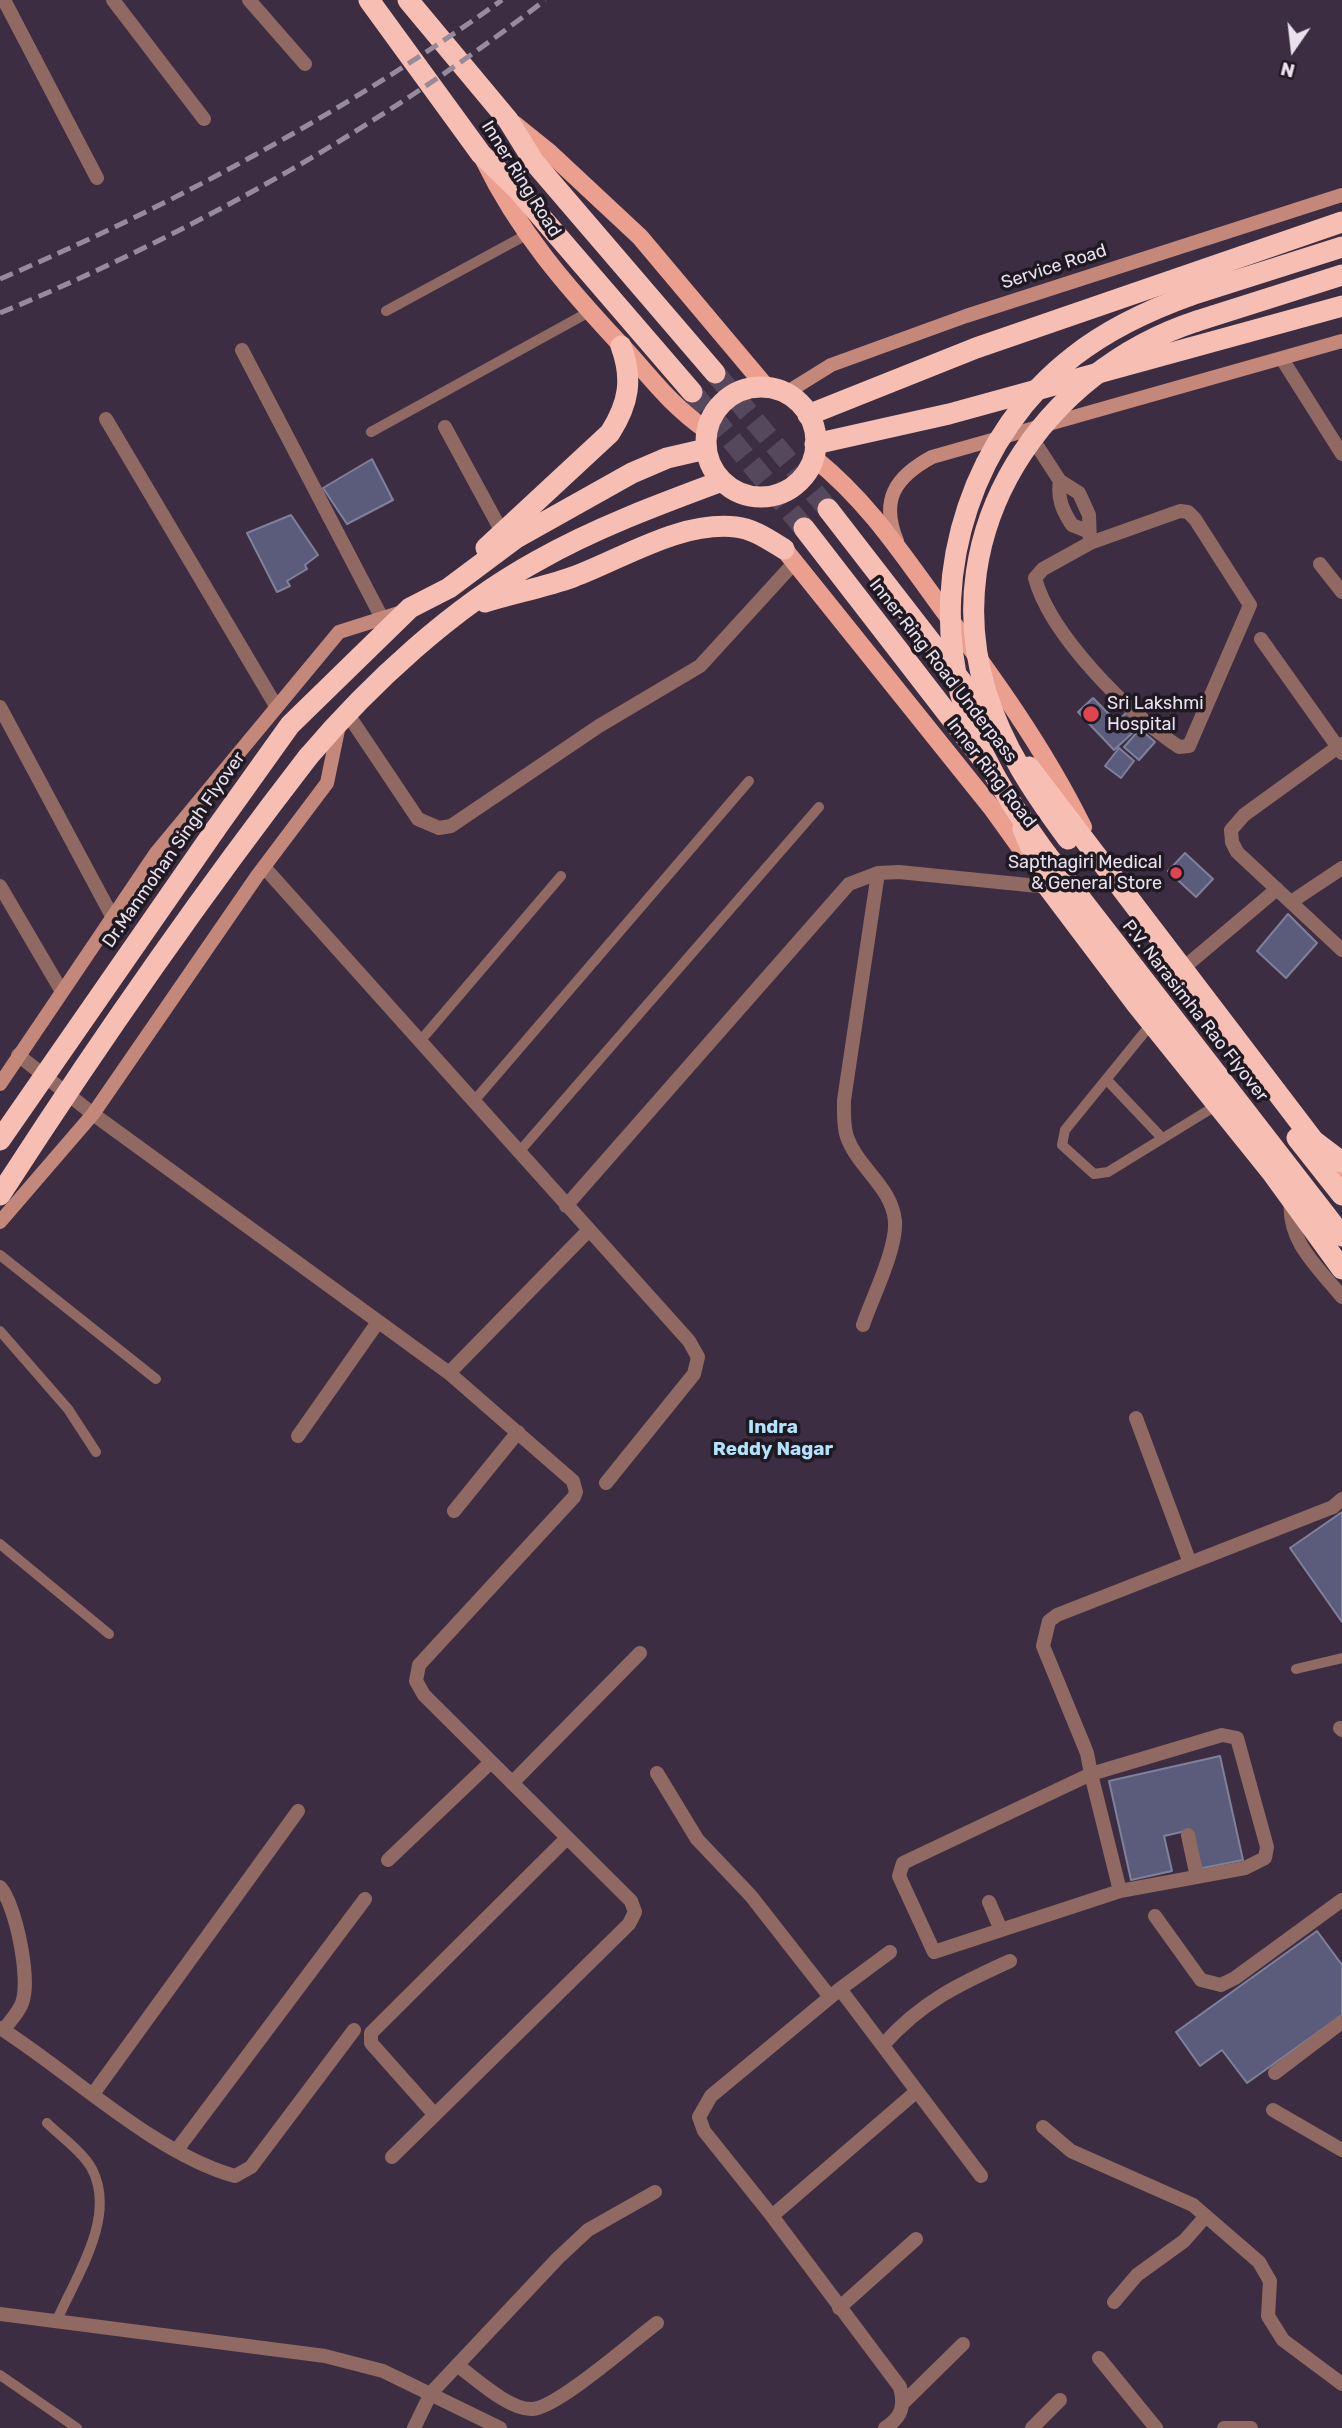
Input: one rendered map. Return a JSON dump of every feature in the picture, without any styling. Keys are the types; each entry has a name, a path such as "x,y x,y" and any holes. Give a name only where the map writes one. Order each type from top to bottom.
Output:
{"highway":[{"name":"Inner Ring Road","path":"369,0 481,154"},
{"name":"Inner Ring Road","path":"408,0 508,120"},
{"path":"508,120 534,162 715,373"},
{"path":"481,154 518,190 692,392"},
{"path":"808,415 976,348 1342,222"},
{"name":"P.V. Narasimha Rao Flyover","path":"1342,247 1191,295 1139,315 1092,343 1055,373 1007,427 972,494 954,561 950,611 961,694 977,741 999,784 1047,855 1342,1236"},
{"name":"P.V. Narasimha Rao Flyover","path":"1342,275 1174,329 1130,350 1074,390 1029,441 996,503 980,564 976,612 985,690 1000,733 1021,773 1068,839 1342,1195"},
{"path":"815,451 1342,306"},
{"path":"449,588 502,532 610,433 622,414 629,388 629,368 621,345"},
{"path":"740,390 776,391 804,408 813,423 815,451 805,474 792,487 775,495 754,496 738,492 722,481 711,466 706,439 714,412 725,399 740,390"},
{"path":"449,588 516,538 632,473 706,439"},
{"path":"0,1195 96,1049 229,859 343,716 465,608 536,561 657,505 722,481"},
{"name":"Inner Ring Road Underpass","path":"828,509 1095,853"},
{"path":"465,608 571,578 676,535 709,527 737,527 762,535 790,555"},
{"name":"Inner Ring Road Underpass","path":"804,528 1007,792 1048,887"},
{"name":"Dr.Manmohan Singh Flyover","path":"0,1140 290,725 410,608 449,588"},
{"path":"1095,853 1181,970 1314,1141 1342,1162"},
{"name":"Inner Ring Road","path":"1048,887 1273,1174"},
{"path":"1273,1174 1342,1269"}],"main road":[{"name":"Inner Ring Road","path":"508,120 550,153 640,237 776,391"},
{"name":"Inner Ring Road","path":"481,154 505,203 526,235 589,312 706,439"},
{"path":"815,451 898,544 1027,726 1049,760 1095,853"},
{"name":"Inner Ring Road","path":"790,555 990,807 1048,887"},
{"path":"1314,1141 1342,1177"},
{"name":"Inner Ring Road","path":"1273,1174 1342,1257"}],"street":[{"path":"4,0 97,178"},
{"path":"113,0 204,119"},
{"path":"249,0 305,64"},
{"name":"Service Road","path":"776,391 831,365 966,316 1342,195"},
{"path":"898,544 889,522 890,501 898,482 913,468 932,457 1342,341"},
{"path":"243,349 383,620"},
{"path":"1282,359 1342,454"},
{"path":"106,419 276,706"},
{"path":"445,427 502,532"},
{"path":"1026,430 1060,481 1079,493 1089,514 1089,537"},
{"path":"1060,481 1059,500 1065,513 1072,525 1089,537"},
{"path":"1188,512 1250,605 1189,746 1179,747 1146,725 1095,673 1041,599 1035,578 1089,537 1171,514 1188,512"},
{"path":"343,716 418,819 439,828 451,826 599,726 701,666 790,555"},
{"path":"1320,564 1342,592"},
{"path":"0,1084 156,853 339,632 383,620 410,608"},
{"path":"1261,639 1341,748 1244,815 1231,830 1232,842 1237,852 1342,950"},
{"path":"0,707 113,918"},
{"path":"0,1222 93,1114 264,867 327,783 343,716"},
{"path":"264,867 689,1341 698,1357 694,1374 606,1483"},
{"path":"1291,902 1342,868"},
{"path":"566,1206 849,884 878,873 899,872 1048,887"},
{"path":"863,1325 893,1240 895,1223 891,1202 848,1139 844,1122 844,1100 878,873"},
{"path":"0,886 61,990"},
{"path":"1181,970 1277,889"},
{"path":"18,1055 93,1114 449,1373 573,1481 576,1492 425,1658 416,1672 416,1681 424,1695 631,1901 635,1912 633,1918 392,2157"},
{"path":"1291,1202 1289,1220 1296,1238 1342,1297"},
{"path":"449,1373 588,1231"},
{"path":"298,1436 378,1322"},
{"path":"1136,1418 1189,1563"},
{"path":"454,1511 518,1432"},
{"path":"1120,1891 1087,1753 1043,1646 1049,1621 1079,1604 1333,1507 1342,1499"},
{"path":"512,1783 640,1653"},
{"path":"1214,1737 1237,1738 1267,1847 1265,1858 1245,1868 1197,1877 1120,1891 934,1952 899,1876 903,1863 1091,1774 1214,1737"},
{"path":"388,1860 491,1762"},
{"path":"657,1773 697,1839 883,2045 981,2176"},
{"path":"93,2094 298,1811"},
{"path":"1188,1835 1197,1877"},
{"path":"435,2115 371,2043 371,2033 567,1838"},
{"path":"0,1887 14,1919 24,1968 22,2003 2,2029 176,2151 212,2170 235,2176 251,2167 354,2030"},
{"path":"176,2151 365,1899"},
{"path":"989,1902 1001,1930"},
{"path":"1155,1916 1201,1980 1221,1985 1341,1904"},
{"path":"890,1952 835,1993 711,2096 701,2108 699,2117 704,2131 772,2216 900,2387 904,2402"},
{"path":"883,2045 903,2022 937,1995 1010,1961"},
{"path":"1275,2073 1342,2022"},
{"path":"772,2216 917,2091"},
{"path":"1273,2109 1342,2150"},
{"path":"1042,2127 1071,2151 1163,2189 1193,2205 1206,2216 1259,2262 1270,2281 1268,2316 1283,2340 1342,2384"},
{"path":"414,2428 431,2393 558,2258 589,2230 655,2192"},
{"path":"1114,2302 1138,2275 1184,2241 1206,2216"},
{"path":"839,2308 916,2239"},
{"path":"0,2314 326,2357 383,2371 500,2428"},
{"path":"457,2365 504,2400 531,2409 553,2403 657,2323"},
{"path":"885,2428 898,2419 904,2402 963,2344"},
{"path":"1099,2358 1156,2428"},
{"path":"1032,2428 1060,2400"},
{"path":"1224,2428 1251,2428"}],"lane":[{"path":"386,311 526,235"},
{"path":"371,432 589,312"},
{"path":"474,1101 749,780"},
{"path":"519,1152 819,807"},
{"path":"421,1040 562,876"},
{"path":"1152,1023 1065,1130 1062,1145 1094,1174 1108,1172 1217,1104"},
{"path":"1107,1080 1162,1138"},
{"path":"0,1255 156,1379"},
{"path":"0,1331 68,1409 96,1452"},
{"path":"0,1544 109,1634"},
{"path":"1296,1669 1342,1658"},
{"path":"47,2123 91,2166 100,2190 100,2213 94,2236 57,2320"},
{"path":"0,2375 77,2428"}],"building":[{"path":"372,459 393,500 347,524 323,488"},
{"path":"291,515 318,555 305,565 307,569 287,581 290,586 277,592 247,533"},
{"path":"1093,698 1117,722 1129,710 1142,724 1114,750 1078,712"},
{"path":"1140,729 1155,742 1139,760 1124,747"},
{"path":"1119,748 1134,761 1121,778 1105,766"},
{"path":"1185,853 1213,879 1196,897 1168,871"},
{"path":"1288,914 1317,943 1286,978 1257,951"},
{"path":"1342,1512 1342,1622 1290,1548"},
{"path":"1220,1756 1243,1860 1198,1869 1190,1830 1164,1836 1172,1871 1131,1880 1109,1781"},
{"path":"1317,1931 1342,1965 1342,2015 1247,2083 1222,2050 1200,2066 1176,2032"}],"tunnel":[{"path":"715,373 828,509"},
{"path":"692,392 804,528"}],"railway":[{"path":"0,279 130,219 258,153 383,80 502,0"},
{"path":"0,313 143,248 283,174 417,92 545,0"}],"place":[{"name":"Sri Lakshmi Hospital","path":"1091,714"},
{"name":"Sapthagiri Medical & General Store","path":"1176,873"}],"district":[{"name":"Indra Reddy Nagar","path":"773,1439"}]}
